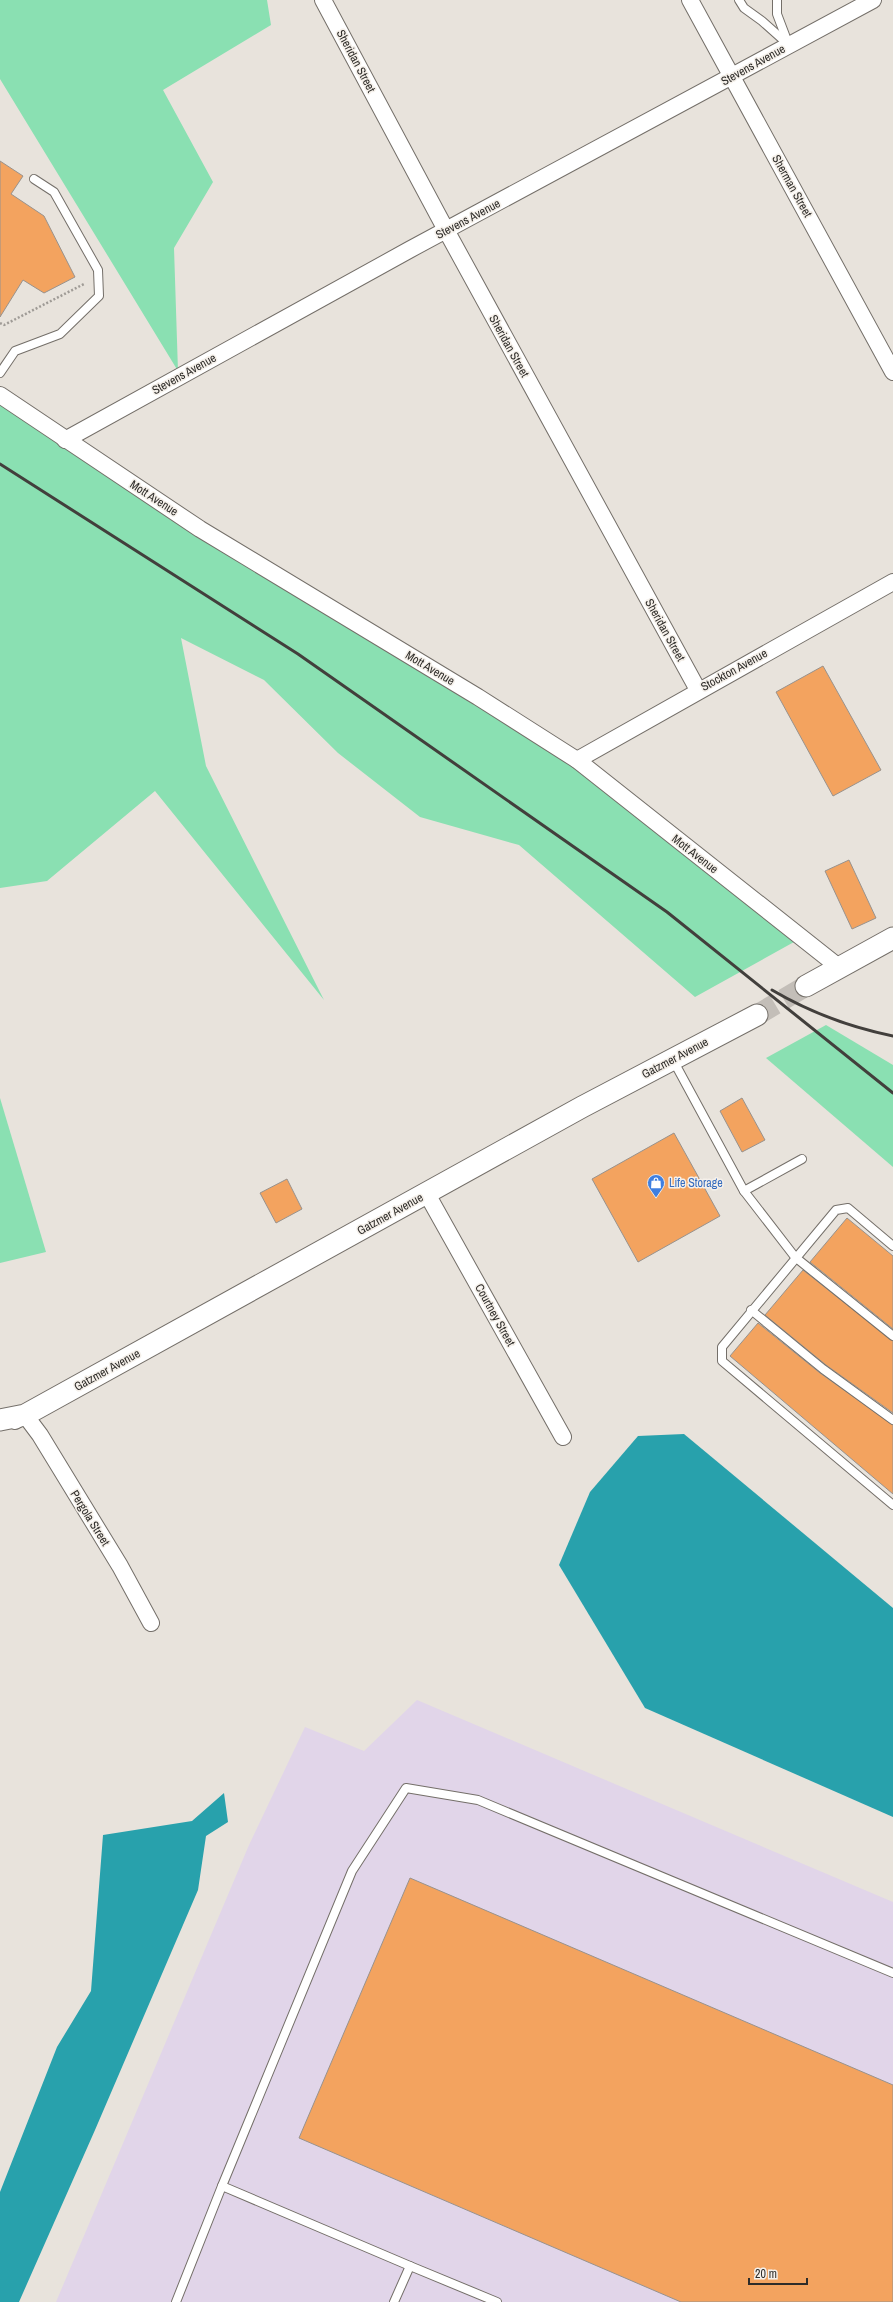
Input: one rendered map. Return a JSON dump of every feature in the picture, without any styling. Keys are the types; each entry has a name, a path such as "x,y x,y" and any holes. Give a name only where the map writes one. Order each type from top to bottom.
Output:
{"street":[{"name":"Sheridan Street","path":"323,0 446,230 698,690"},
{"name":"Sherman Street","path":"690,0 893,372"},
{"name":"Stevens Avenue","path":"65,440 446,230 872,0"},
{"name":"Mott Avenue","path":"0,395 65,440 200,529 478,697 577,760 840,968"},
{"name":"Stockton Avenue","path":"577,760 698,690 893,582"},
{"path":"806,986 893,938"},
{"name":"Gatzmer Avenue","path":"0,1420 26,1415 427,1194 757,1015"},
{"name":"Courtney Street","path":"427,1194 563,1437"},
{"path":"0,1430 26,1415"},
{"name":"Pergola Street","path":"26,1415 40,1435 120,1566 151,1623"}],"lane":[{"path":"739,0 744,8 762,21 789,45"},
{"path":"777,0 776,14 789,45"},
{"path":"0,374 15,351 60,334 99,296 98,270 54,192 34,179"},
{"path":"672,1060 744,1191 795,1257 893,1336"},
{"path":"744,1191 802,1159"},
{"path":"893,1246 848,1208 836,1210 795,1257 722,1347 722,1361 893,1505"},
{"path":"751,1310 823,1369 893,1420"},
{"path":"176,2302 222,2186 352,1871 406,1788 478,1800 893,1973"},
{"path":"222,2186 497,2302"},
{"path":"394,2302 410,2266"}],"path":[{"path":"0,323 4,325 84,284"}],"shaded area":[{"path":"417,1700 893,1902 893,2302 56,2302 249,1845 305,1727 364,1751"}],"green space":[{"path":"0,0 267,0 271,25 163,90 213,182 174,248 178,371 0,79"},
{"path":"0,395 578,765 794,942 695,997 519,845 420,817 338,753 264,680 181,638 206,766 324,1000 155,791 47,881 0,888"},
{"path":"826,1025 893,1065 893,1167 766,1058"},
{"path":"0,1098 46,1252 0,1263"}],"water":[{"path":"684,1434 893,1608 893,1817 645,1708 559,1565 590,1492 638,1436"},
{"path":"224,1793 228,1822 206,1836 198,1890 95,2130 19,2302 0,2302 0,2192 57,2047 91,1991 103,1835 192,1821"}],"building":[{"path":"0,161 23,176 11,194 44,216 75,277 44,293 23,280 0,317"},
{"path":"823,666 881,770 833,796 776,692"},
{"path":"849,860 876,918 852,929 825,871"},
{"path":"742,1098 765,1140 742,1152 720,1111"},
{"name":"Life Storage","path":"674,1133 720,1216 638,1262 592,1179"},
{"path":"287,1179 302,1209 276,1223 260,1193"},
{"path":"847,1218 893,1256 893,1329 810,1262"},
{"path":"803,1270 893,1341 893,1413 826,1365 765,1315"},
{"path":"758,1323 820,1373 893,1425 893,1494 730,1356"},
{"path":"410,1878 893,2085 893,2302 681,2302 299,2138"}],"tunnel":[{"path":"757,1015 806,986"}],"railway":[{"path":"0,464 298,654 667,912 893,1093"},
{"path":"772,990 801,1006 846,1024 893,1036"}],"place":[{"name":"Life Storage","path":"656,1198"}]}
